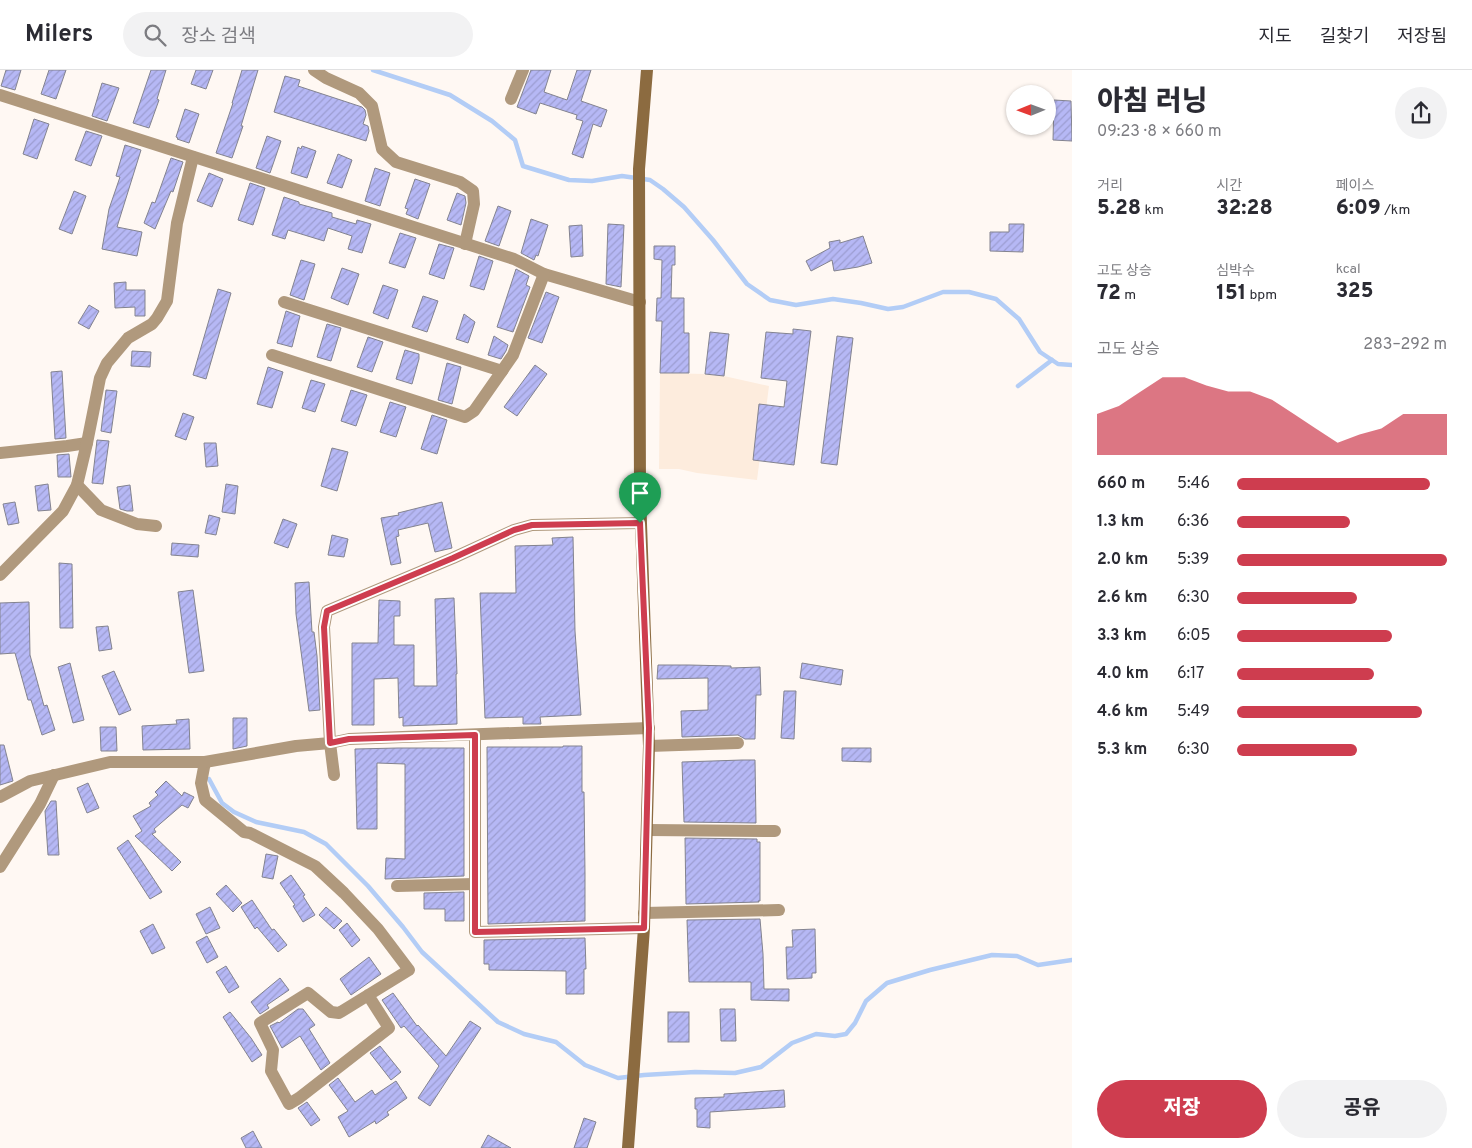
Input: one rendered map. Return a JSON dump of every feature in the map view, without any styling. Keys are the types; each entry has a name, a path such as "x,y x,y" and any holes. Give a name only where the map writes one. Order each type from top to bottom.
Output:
{"street":[{"path":"314,70 359,94 372,106 382,150 396,162 460,182 473,191 474,204 465,244"},
{"path":"511,99 523,70"},
{"path":"628,1148 644,928 649,746 640,518 639,192 639,169 647,70"},
{"path":"0,95 514,259 544,274 640,302"},
{"path":"0,575 63,511 77,485 100,378 106,363 128,338 152,324 167,301 177,223 193,157"},
{"path":"272,355 465,417 474,412 513,355 544,274"},
{"path":"284,302 502,371"},
{"path":"0,453 87,443"},
{"path":"77,485 100,510 136,524 156,526"},
{"path":"334,775 330,743 324,627 327,611 514,530 532,525 640,518"},
{"path":"0,797 30,781 110,762 206,762 296,746 349,739 649,728"},
{"path":"475,735 475,932 644,928"},
{"path":"649,746 738,743"},
{"path":"206,762 201,783 205,800 244,832 315,866 378,929 409,970 368,995 339,1013 331,1012 308,993 260,1023 273,1050 270,1071 289,1104 389,1028 368,995"},
{"path":"0,867 40,804 54,775"},
{"path":"646,830 775,831"},
{"path":"397,886 474,884"},
{"path":"644,913 779,910"}],"shaded area":[{"path":"660,373 724,376 769,386 757,480 679,469 659,469"}],"building":[{"path":"6,70 21,70 15,90 1,86"},
{"path":"49,70 66,70 56,99 41,94"},
{"path":"151,70 166,70 157,99 159,100 149,128 133,123"},
{"path":"196,70 213,70 206,89 191,84"},
{"path":"242,70 258,70 232,158 216,153"},
{"path":"531,70 551,70 544,92 567,100 577,70 591,70 581,101 607,110 601,127 593,124 583,158 572,154 583,121 576,119 577,115 540,103 536,114 517,107"},
{"path":"285,76 300,80 298,86 362,107 366,115 363,124 368,126 369,131 366,141 274,112"},
{"path":"102,83 119,88 107,121 92,116"},
{"path":"1056,100 1071,101 1072,141 1053,140 1053,135 1056,135"},
{"path":"185,109 199,114 189,143 176,137"},
{"path":"34,119 49,124 37,159 23,154"},
{"path":"86,131 102,136 91,166 75,160"},
{"path":"267,136 281,141 270,173 256,168"},
{"path":"125,145 141,150 117,227 142,232 137,256 102,249 109,209 120,177 116,176"},
{"path":"302,146 316,151 307,178 291,173 298,147 301,149"},
{"path":"338,154 352,160 342,188 327,183"},
{"path":"171,158 183,162 173,192 171,191 155,229 144,223 152,202 155,203"},
{"path":"375,168 390,173 380,206 365,201"},
{"path":"209,173 223,179 212,207 197,201"},
{"path":"415,179 430,184 418,219 406,214 408,209 405,208"},
{"path":"250,183 265,188 253,225 238,220"},
{"path":"74,191 86,196 72,234 59,229"},
{"path":"457,193 465,196 466,203 461,225 447,220"},
{"path":"284,197 299,202 299,204 332,213 332,217 356,224 357,220 371,224 362,253 348,249 352,236 328,228 324,241 288,230 285,239 272,235"},
{"path":"498,206 511,211 499,246 485,241"},
{"path":"531,219 548,225 538,256 536,255 534,260 521,253"},
{"path":"608,224 624,225 621,287 606,284"},
{"path":"1009,224 1024,224 1023,252 990,251 990,232 1009,232"},
{"path":"582,225 583,256 571,257 569,226"},
{"path":"400,233 416,238 405,268 389,263"},
{"path":"863,236 872,263 834,271 832,260 811,271 806,261 830,248 829,242 840,240 840,243"},
{"path":"439,244 454,248 444,279 429,274"},
{"path":"654,246 675,246 675,265 672,265 671,298 684,298 684,333 689,333 689,373 660,373 662,321 656,321 657,298 661,298 662,260 654,259"},
{"path":"479,256 493,261 484,290 470,286"},
{"path":"301,260 315,264 304,300 290,295"},
{"path":"342,268 359,274 348,305 331,298"},
{"path":"516,269 529,276 526,285 530,287 513,332 497,327"},
{"path":"126,282 126,290 145,290 145,316 135,316 135,307 115,308 114,283"},
{"path":"383,285 398,290 388,319 373,313"},
{"path":"218,289 231,293 206,379 193,375"},
{"path":"546,292 559,297 542,343 528,338"},
{"path":"423,296 438,301 427,332 412,327"},
{"path":"89,305 99,311 89,329 78,323"},
{"path":"286,311 300,316 292,347 277,343"},
{"path":"464,314 475,322 468,343 456,339"},
{"path":"327,324 341,328 331,361 317,357"},
{"path":"793,329 811,331 794,465 753,460 759,404 784,407 787,381 761,378 766,332 793,334"},
{"path":"710,332 729,334 724,376 705,374"},
{"path":"494,336 508,345 501,359 488,355"},
{"path":"837,336 853,338 837,465 821,463"},
{"path":"368,337 383,342 372,372 357,367"},
{"path":"405,350 419,354 412,384 396,379"},
{"path":"132,351 151,352 150,367 131,366"},
{"path":"447,363 461,367 452,404 438,400"},
{"path":"535,365 547,374 517,416 504,407"},
{"path":"268,367 283,372 272,408 257,404"},
{"path":"62,371 66,438 55,439 51,372"},
{"path":"311,380 325,384 315,412 302,408"},
{"path":"106,390 117,391 111,433 101,431"},
{"path":"351,390 367,395 356,426 341,421"},
{"path":"390,402 406,407 396,437 380,432"},
{"path":"183,413 194,417 186,440 175,436"},
{"path":"432,415 447,420 437,454 421,449"},
{"path":"97,440 109,441 103,484 92,483"},
{"path":"204,443 216,443 218,466 206,467"},
{"path":"332,448 348,452 337,491 321,486"},
{"path":"69,454 71,477 58,477 57,455"},
{"path":"48,484 51,510 38,511 35,486"},
{"path":"226,484 238,486 235,514 222,512"},
{"path":"130,485 133,511 127,511 120,509 117,487"},
{"path":"15,502 19,523 8,525 3,504"},
{"path":"442,502 452,548 435,552 428,523 398,530 399,536 396,537 401,563 391,565 381,518 399,515 398,513"},
{"path":"209,515 220,518 216,535 205,533"},
{"path":"283,519 297,524 288,548 274,543"},
{"path":"332,535 348,539 344,557 328,555"},
{"path":"573,537 575,631 581,715 540,717 541,724 523,724 523,717 485,718 480,593 516,593 515,546 553,545 552,538"},
{"path":"172,543 199,545 198,557 171,555"},
{"path":"59,563 72,564 73,628 60,628"},
{"path":"309,582 312,632 314,632 317,656 320,710 309,711 296,614 295,583"},
{"path":"193,590 204,671 189,673 178,592"},
{"path":"454,598 457,724 403,726 403,717 399,718 398,678 374,679 374,725 352,725 352,643 378,643 379,600 400,601 400,616 394,616 394,645 414,645 414,686 437,686 435,599"},
{"path":"29,602 30,655 44,706 47,705 55,730 42,735 31,700 28,700 15,653 0,654 0,603"},
{"path":"108,626 112,649 99,651 96,627"},
{"path":"70,663 84,720 73,723 58,667"},
{"path":"802,663 843,670 841,685 800,678"},
{"path":"658,665 731,666 731,668 760,667 761,695 756,695 755,739 745,739 738,735 682,737 681,711 708,710 708,678 657,679"},
{"path":"114,671 131,710 119,715 102,676"},
{"path":"784,691 796,691 794,739 781,738"},
{"path":"233,718 247,718 247,746 233,749"},
{"path":"189,719 190,749 143,750 142,726 177,724 176,720"},
{"path":"100,727 116,727 117,751 101,751"},
{"path":"0,745 4,745 13,781 0,785"},
{"path":"582,746 585,921 488,924 487,747"},
{"path":"464,748 464,876 385,879 386,858 405,859 405,764 377,763 377,829 357,829 355,749"},
{"path":"842,748 871,748 871,762 842,761"},
{"path":"755,760 756,823 684,822 682,762"},
{"path":"166,781 182,796 184,792 194,797 188,808 182,805 154,829 156,832 152,834 181,862 172,871 135,836 142,831 133,816 151,806 149,803 158,795 155,792"},
{"path":"88,783 99,808 87,813 77,788"},
{"path":"51,801 56,801 59,855 48,855 45,811"},
{"path":"685,838 757,839 757,842 760,842 760,901 686,904"},
{"path":"128,840 162,892 150,899 117,848"},
{"path":"266,854 278,856 273,879 262,877"},
{"path":"291,875 305,895 303,896 315,915 303,922 293,906 295,905 280,883"},
{"path":"226,885 242,903 233,912 216,894"},
{"path":"464,892 464,921 445,921 445,909 424,909 424,893"},
{"path":"252,900 272,930 274,929 287,945 278,952 257,927 255,929 241,907"},
{"path":"210,907 220,928 206,934 196,914"},
{"path":"326,907 342,921 334,929 319,915"},
{"path":"760,919 764,989 789,989 789,1001 751,1000 751,982 689,982 687,920"},
{"path":"347,923 360,940 352,947 339,930"},
{"path":"153,924 165,948 152,954 140,931"},
{"path":"815,929 816,973 812,973 812,978 787,979 786,947 793,947 792,930"},
{"path":"207,936 218,957 207,963 196,942"},
{"path":"585,938 586,969 584,969 584,994 566,994 566,971 489,970 489,964 484,964 484,940"},
{"path":"369,957 381,974 351,995 340,979"},
{"path":"226,966 239,987 229,993 216,972"},
{"path":"280,978 289,990 267,1005 269,1008 260,1014 251,1002"},
{"path":"393,993 417,1026 446,1056 470,1021 481,1028 430,1106 418,1098 439,1066 404,1026 401,1028 382,1000"},
{"path":"298,1009 303,1009 315,1025 309,1029 330,1063 321,1070 300,1036 282,1048 270,1026 279,1023"},
{"path":"720,1009 735,1009 736,1041 721,1041"},
{"path":"230,1012 262,1055 252,1062 223,1017"},
{"path":"668,1012 689,1012 689,1042 668,1042"},
{"path":"380,1046 401,1072 391,1080 370,1053"},
{"path":"338,1078 355,1102 372,1090 375,1095 396,1081 407,1098 387,1112 389,1115 376,1124 375,1121 349,1137 338,1117 348,1111 329,1085"},
{"path":"784,1090 785,1107 710,1112 710,1128 697,1127 695,1098 724,1097 724,1094"},
{"path":"307,1102 320,1120 311,1126 298,1108"},
{"path":"584,1118 596,1122 587,1148 574,1148"},
{"path":"253,1131 262,1148 246,1148 241,1138"},
{"path":"488,1135 511,1148 481,1148"}],"waterway":[{"path":"373,70 450,95 492,121 515,140 523,166 569,180 592,181 622,176 650,180 684,207 713,240 747,284 770,300 796,305 833,299 888,309 903,307 943,292 969,292 996,299 1019,319 1040,352 1058,364 1072,365"},
{"path":"1018,386 1052,360"},
{"path":"209,779 222,803 234,812 256,822 304,832 326,844 368,886 422,952 498,1022 524,1034 556,1042 585,1065 618,1078 695,1072 735,1073 761,1067 792,1043 816,1034 835,1036 846,1034 855,1023 866,1001 887,983 930,970 992,955 1017,956 1038,965 1072,960"}],"route":[{"path":"640,523 649,728 644,928 475,932 475,735 349,739 330,743 324,627 327,611 514,530 532,525 640,523"}]}
